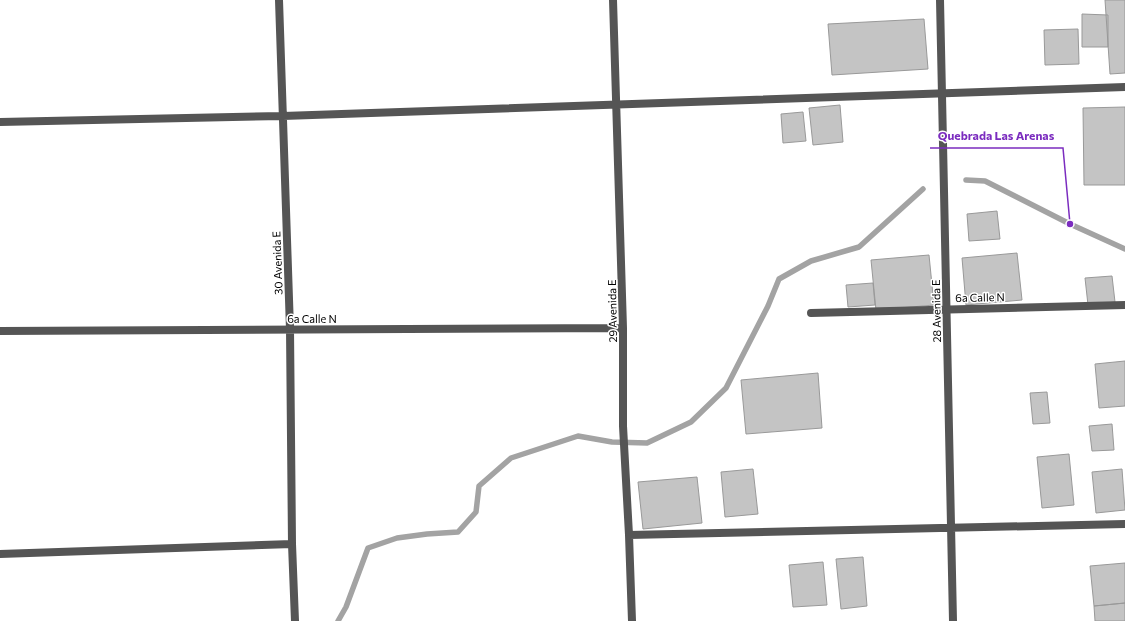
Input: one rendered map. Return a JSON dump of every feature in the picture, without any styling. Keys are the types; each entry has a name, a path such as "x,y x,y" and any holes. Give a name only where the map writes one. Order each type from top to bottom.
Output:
{"street":[{"name":"30 Avenida E","path":"279,0 290,329 292,544 295,621"},
{"name":"29 Avenida E","path":"613,0 623,328 624,459 629,535 632,621"},
{"name":"28 Avenida E","path":"940,0 954,621"},
{"path":"0,122 283,116 1125,87"},
{"name":"6a Calle N","path":"811,313 1125,305"},
{"name":"6a Calle N","path":"0,331 623,328"},
{"path":"629,535 1125,524"},
{"path":"0,554 292,544"}],"building":[{"path":"1105,0 1125,0 1125,73 1110,74"},
{"path":"1082,14 1108,15 1108,47 1082,47"},
{"path":"924,19 928,69 832,75 828,24"},
{"path":"1078,29 1079,64 1045,65 1044,30"},
{"path":"840,105 843,142 813,145 809,108"},
{"path":"1125,107 1125,185 1084,185 1083,108"},
{"path":"803,112 806,141 783,143 781,114"},
{"path":"997,211 1000,239 969,241 967,214"},
{"path":"1017,253 1022,300 966,305 962,258"},
{"path":"929,255 934,305 876,310 871,260"},
{"path":"1112,276 1115,302 1088,305 1085,278"},
{"path":"873,283 875,305 848,307 846,285"},
{"path":"1125,361 1125,406 1099,408 1095,364"},
{"path":"818,373 822,428 746,434 741,380"},
{"path":"1047,392 1050,423 1033,424 1030,393"},
{"path":"1112,424 1114,450 1092,451 1089,426"},
{"path":"1069,454 1074,505 1042,508 1037,457"},
{"path":"753,469 758,514 725,517 721,472"},
{"path":"1122,469 1125,510 1096,513 1092,472"},
{"path":"697,477 702,523 643,529 638,482"},
{"path":"863,557 867,606 841,609 836,559"},
{"path":"823,562 827,605 793,607 789,565"},
{"path":"1125,563 1125,603 1094,606 1090,566"},
{"path":"1125,603 1125,621 1095,621 1094,606"}],"waterway":[{"path":"966,180 985,181 1070,224 1125,249"},
{"path":"338,621 346,607 368,548 397,538 458,532 476,512 479,486 511,458 578,436 612,442 647,443 691,422 726,388 768,306 779,279 811,261 859,247 923,189"}],"place":[{"name":"Quebrada Las Arenas","path":"1070,224"}]}
